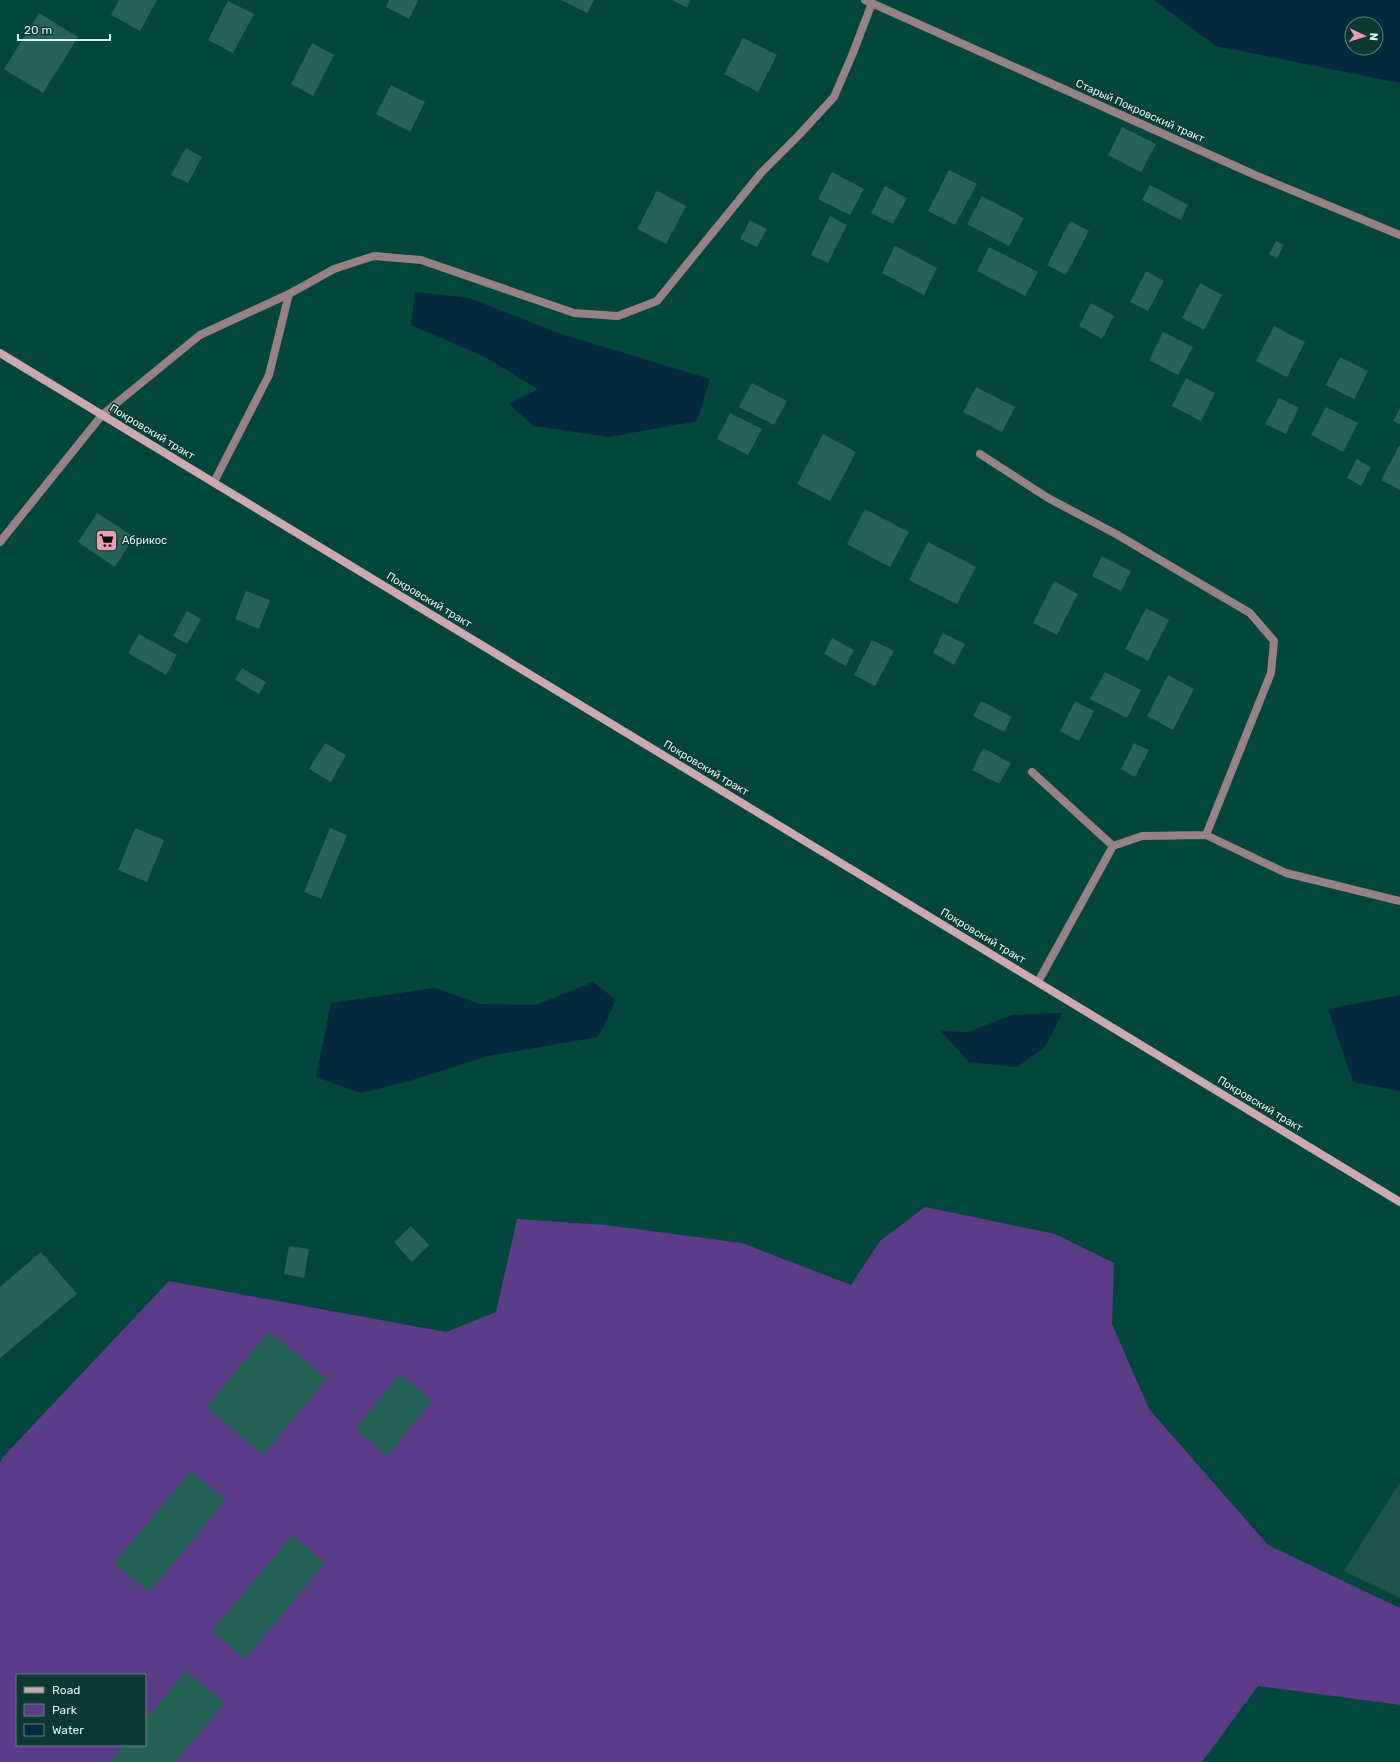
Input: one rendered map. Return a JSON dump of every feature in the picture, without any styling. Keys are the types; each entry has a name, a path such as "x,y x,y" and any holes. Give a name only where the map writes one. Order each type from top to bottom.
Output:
{"main road":[{"name":"Покровский тракт","path":"0,353 1400,1202"}],"street":[{"name":"Старый Покровский тракт","path":"868,2 1256,175 1400,235"},
{"path":"0,542 102,415 200,335 289,294 334,269 374,256 421,260 574,312 618,316 657,301 762,174 834,97 853,53 868,2"},
{"path":"214,482 269,376 289,294"},
{"path":"980,454 1048,498 1116,534 1250,613 1274,641 1271,673 1206,835"},
{"path":"1032,772 1113,846"},
{"path":"1038,982 1113,846 1142,836 1206,835 1286,873 1400,901"}],"shaded area":[{"path":"1400,1482 1400,1598 1344,1571"}],"green space":[{"path":"925,1207 1055,1234 1114,1263 1112,1324 1149,1409 1268,1545 1400,1608 1400,1705 1258,1686 1202,1762 0,1762 0,1463 2,1458 169,1281 446,1332 496,1312 517,1219 606,1225 742,1243 851,1285 880,1241"}],"water":[{"path":"1154,0 1400,0 1400,83 1216,46"},
{"path":"415,292 469,298 558,333 710,379 697,421 609,437 534,426 509,404 538,389 485,357 411,325"},
{"path":"593,982 616,1000 598,1037 488,1056 409,1081 361,1093 316,1077 331,1003 435,988 480,1004 536,1005"},
{"path":"1400,995 1400,1091 1353,1082 1328,1009"},
{"path":"1062,1013 1045,1047 1017,1067 969,1062 941,1031 968,1032 1012,1015"}],"building":[{"path":"119,0 157,0 140,31 111,15"},
{"path":"389,0 418,1 409,19 386,7"},
{"path":"561,0 594,0 587,13"},
{"path":"672,0 691,0 687,8"},
{"path":"228,1 254,14 233,53 208,40"},
{"path":"39,13 78,37 43,93 4,69"},
{"path":"743,38 777,55 758,92 724,74"},
{"path":"312,43 334,55 313,96 291,84"},
{"path":"391,85 425,102 410,132 376,114"},
{"path":"1122,127 1156,144 1141,172 1108,155"},
{"path":"186,148 202,157 188,183 171,175"},
{"path":"949,170 977,184 955,225 928,211"},
{"path":"832,172 864,189 850,215 818,199"},
{"path":"1150,185 1188,205 1181,220 1142,200"},
{"path":"885,186 907,198 893,224 871,213"},
{"path":"657,191 686,206 666,244 637,229"},
{"path":"982,196 1024,218 1009,246 967,224"},
{"path":"830,216 847,225 828,263 811,255"},
{"path":"750,220 767,229 757,247 740,239"},
{"path":"1070,221 1089,231 1066,275 1047,265"},
{"path":"1276,241 1284,245 1277,259 1269,254"},
{"path":"895,246 937,268 924,295 882,273"},
{"path":"989,247 1038,272 1025,296 977,271"},
{"path":"1146,271 1164,281 1148,311 1130,302"},
{"path":"1200,283 1222,295 1204,330 1182,318"},
{"path":"1091,303 1114,316 1102,339 1079,326"},
{"path":"1274,326 1305,342 1287,377 1256,361"},
{"path":"1163,332 1193,347 1178,375 1149,360"},
{"path":"1340,357 1368,371 1354,399 1326,385"},
{"path":"1186,378 1215,393 1201,421 1172,406"},
{"path":"752,383 787,401 774,425 739,407"},
{"path":"976,387 1015,407 1002,432 963,412"},
{"path":"1279,398 1299,408 1286,434 1265,424"},
{"path":"1326,407 1358,423 1343,452 1311,435"},
{"path":"1400,408 1400,424 1393,421"},
{"path":"730,413 762,429 748,455 717,439"},
{"path":"823,434 856,452 830,501 797,484"},
{"path":"1400,446 1400,490 1381,480"},
{"path":"1357,459 1371,467 1361,486 1347,478"},
{"path":"865,509 909,532 890,567 847,544"},
{"name":"Абрикос","path":"97,513 134,537 115,567 78,542"},
{"path":"928,542 976,567 957,604 909,580"},
{"path":"1102,556 1131,571 1121,591 1092,576"},
{"path":"1054,581 1078,594 1057,635 1033,623"},
{"path":"246,591 270,600 259,629 235,619"},
{"path":"1146,608 1169,620 1148,661 1125,649"},
{"path":"187,611 201,619 187,644 173,636"},
{"path":"943,633 965,644 954,665 933,653"},
{"path":"139,634 177,655 166,675 128,653"},
{"path":"832,638 854,650 846,666 824,654"},
{"path":"872,640 894,651 875,686 854,675"},
{"path":"242,668 266,682 259,694 235,680"},
{"path":"1105,672 1141,690 1127,718 1090,699"},
{"path":"1168,675 1194,689 1173,730 1147,716"},
{"path":"981,701 1012,717 1004,732 973,716"},
{"path":"1075,701 1094,711 1079,741 1060,731"},
{"path":"325,743 346,755 331,782 309,769"},
{"path":"1134,743 1149,750 1135,777 1121,769"},
{"path":"983,748 1011,763 999,784 972,770"},
{"path":"135,828 164,840 147,882 118,870"},
{"path":"330,828 347,835 321,899 304,892"},
{"path":"411,1226 429,1245 412,1262 394,1242"},
{"path":"289,1246 309,1249 304,1278 284,1274"},
{"path":"41,1252 77,1294 0,1358 0,1287"},
{"path":"269,1331 327,1379 263,1455 206,1407"},
{"path":"400,1374 432,1401 387,1456 355,1429"},
{"path":"191,1471 226,1500 149,1592 114,1563"},
{"path":"292,1535 325,1563 245,1659 212,1631"},
{"path":"186,1671 225,1703 175,1762 110,1762 123,1746 146,1746 146,1719"}],"place":[{"name":"Абрикос","path":"106,540"}]}
